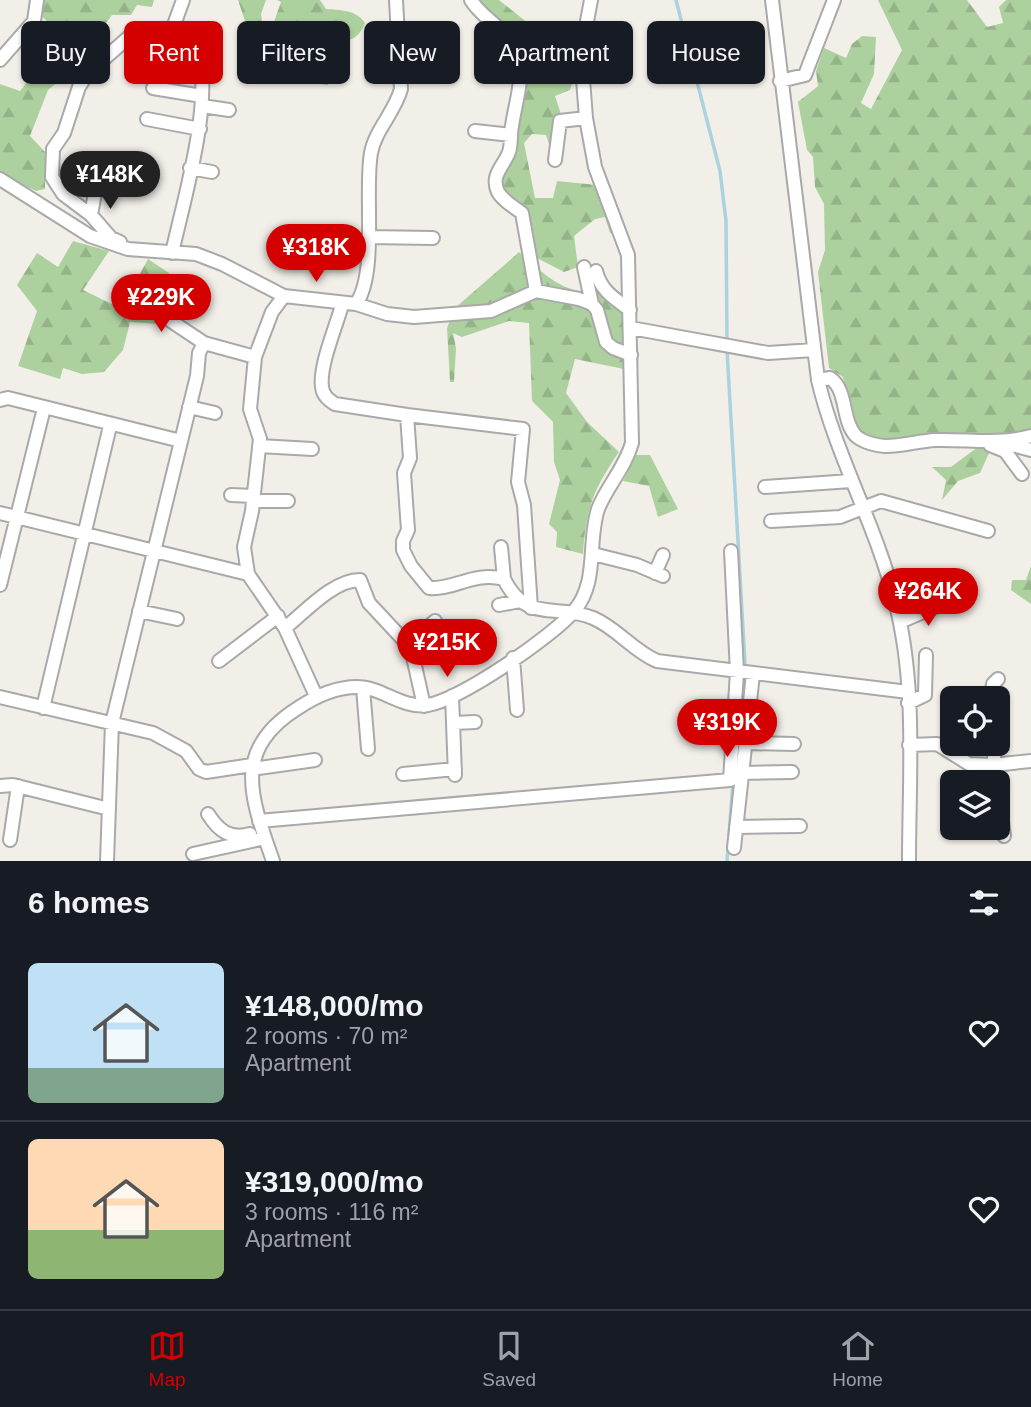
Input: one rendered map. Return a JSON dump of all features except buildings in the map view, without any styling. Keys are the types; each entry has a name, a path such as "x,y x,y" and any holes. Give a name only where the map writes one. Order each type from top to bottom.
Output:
{"street":[{"path":"0,60 34,21 37,0"},
{"path":"176,21 183,0"},
{"path":"356,304 363,290 371,153 398,102 401,89 396,0"},
{"path":"471,0 476,10 512,43 517,54 521,90 509,152 497,170 496,183 506,201 522,213 536,291"},
{"path":"272,861 262,830 252,767 260,743 277,723 317,696 342,689 363,688 411,705 424,706 452,696 560,625 582,599 593,554 598,510 629,455 632,443 630,275 625,241 595,167 586,118 581,53 591,0"},
{"path":"772,0 818,380 835,441 888,576 900,622 908,697 909,861"},
{"path":"780,81 805,75 834,0"},
{"path":"124,41 88,74 79,87 51,162 52,177 63,194 91,215 111,238 128,249"},
{"path":"173,253 200,129 200,84"},
{"path":"153,88 229,110"},
{"path":"555,160 560,121 586,118"},
{"path":"146,119 200,129"},
{"path":"479,129 511,133"},
{"path":"91,215 97,181 108,164"},
{"path":"190,168 212,172"},
{"path":"0,179 90,236 128,249 196,254 222,264 284,296 342,305 356,304 414,317 491,311 536,291 592,304"},
{"path":"368,237 433,238"},
{"path":"630,310 606,292 590,269 592,304 607,342 613,348 631,355"},
{"path":"284,296 272,312 255,357 250,409 260,439 244,547 248,574 285,628 317,696"},
{"path":"177,297 171,321 204,344 255,357"},
{"path":"342,305 323,374 322,389 326,397 335,404 523,429 518,482 524,505 525,605"},
{"path":"631,328 726,343 768,353 814,350"},
{"path":"107,861 112,723 190,407 199,353 204,344"},
{"path":"818,380 830,378 837,383 849,425 857,437 870,443 885,446 933,440 980,441 1005,443 1031,450"},
{"path":"0,401 8,398 110,426 181,441"},
{"path":"190,407 215,413"},
{"path":"0,585 44,408"},
{"path":"407,415 410,458 404,473 408,530 402,541 411,566 429,588 470,578 504,579"},
{"path":"43,708 110,426"},
{"path":"1005,443 1031,436"},
{"path":"980,441 1005,451 1022,474"},
{"path":"259,446 312,449"},
{"path":"765,487 851,481"},
{"path":"231,495 288,501"},
{"path":"771,521 840,517 881,501 988,531"},
{"path":"0,513 248,574"},
{"path":"501,547 504,579 525,605"},
{"path":"732,551 745,673 745,743 734,848"},
{"path":"593,554 659,574 663,555"},
{"path":"285,628 349,580 360,580 369,603 408,644 420,680 424,706"},
{"path":"900,622 942,604"},
{"path":"499,605 525,605 544,611 574,611 598,620 650,658 908,697 925,695 926,655"},
{"path":"139,611 177,619"},
{"path":"219,661 278,616"},
{"path":"408,644 435,621"},
{"path":"513,658 517,710"},
{"path":"208,814 215,826 230,836 240,837 262,830 730,780 745,673"},
{"path":"993,686 998,679"},
{"path":"363,688 368,749"},
{"path":"403,774 455,772 452,696"},
{"path":"0,697 153,733 186,751 199,769 206,772 316,760"},
{"path":"454,723 475,722"},
{"path":"745,743 794,744"},
{"path":"909,745 937,744 969,764 993,765 1031,761"},
{"path":"195,748 206,772"},
{"path":"994,756 994,770"},
{"path":"742,772 792,772"},
{"path":"0,786 18,786 109,809"},
{"path":"10,840 18,786"},
{"path":"736,827 800,827"},
{"path":"193,854 262,830"}],"green space":[{"path":"43,0 154,0 152,7 137,5 131,15 112,15 108,21 47,21 40,14"},
{"path":"238,0 266,0 261,14 262,21 245,21"},
{"path":"277,0 320,0 326,9 358,15 364,25 359,33 350,39 350,21 275,21 281,2"},
{"path":"476,0 499,0 526,21 480,21 480,8"},
{"path":"878,0 967,0 987,27 1003,23 999,7 1006,0 1031,0 1031,432 945,441 899,440 860,434 852,419 843,377 829,368 818,272 825,250 824,204 815,187 813,157 807,150 798,102 818,86 816,71 824,48 846,58 852,44 862,36 876,37 874,74 861,103 871,109 902,50"},
{"path":"0,84 20,91 25,84 55,84 48,90 30,136 45,152 45,189 36,191 0,174"},
{"path":"572,84 570,90 555,96 561,114 553,120 550,147 546,135 532,134 524,143 535,198 553,198 557,181 597,185 616,231 610,233 605,217 595,219 574,236 578,267 564,272 533,256 526,207 505,194 501,183 526,85"},
{"path":"73,241 109,251 83,290 118,307 123,305 148,259 169,273 167,302 159,324 130,322 123,350 104,372 82,374 63,368 60,379 18,366 37,311 17,285 37,253 58,267"},
{"path":"519,252 554,281 574,290 596,290 625,312 624,369 575,359 566,393 587,422 619,452 592,500 583,554 556,547 557,532 549,524 560,480 554,462 553,422 532,401 529,323 509,321 462,337 453,333 456,348 454,382 450,382 447,328 455,308"},
{"path":"979,446 990,451 980,473 958,481 942,500 946,480 932,467 951,467"},
{"path":"636,455 650,455 678,509 658,517 649,486 623,481"},
{"path":"1031,566 1031,604 1011,590 1012,580 1026,580"}],"waterway":[{"path":"676,0 720,171 726,221 727,342"},
{"path":"727,350 745,663 740,723"},
{"path":"727,861 733,782"}]}
